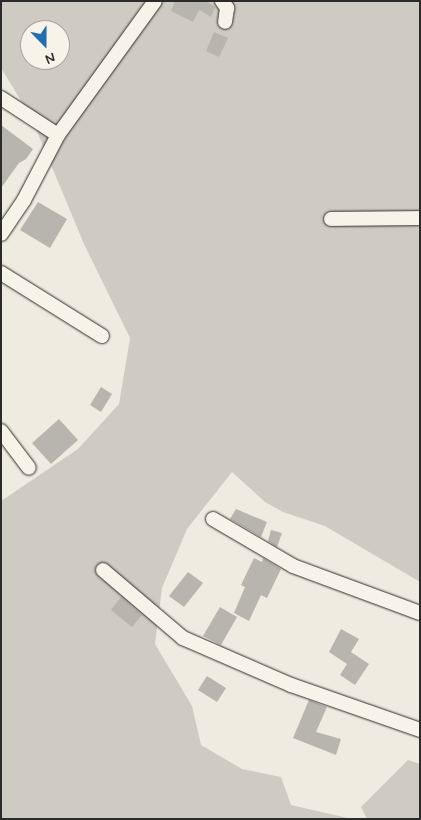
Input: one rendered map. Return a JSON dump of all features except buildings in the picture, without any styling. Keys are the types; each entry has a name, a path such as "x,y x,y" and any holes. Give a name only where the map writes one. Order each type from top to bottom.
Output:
{"street":[{"path":"1,234 24,200 58,135 155,1"},
{"path":"222,1 227,8 225,22"},
{"path":"1,98 58,135"},
{"path":"331,219 420,218"},
{"path":"1,273 102,336"},
{"path":"1,431 29,468"},
{"path":"213,519 293,566 420,613"},
{"path":"103,570 183,638 290,685 420,730"}],"shaded area":[{"path":"1,1 420,1 420,582 325,526 283,512 265,502 232,472 187,529 162,588 155,644 192,706 201,745 242,769 281,777 291,805 352,819 1,819 1,501 78,449 119,404 130,338 84,244 31,117 1,68"},
{"path":"408,760 420,764 420,819 367,819 361,807"}]}
